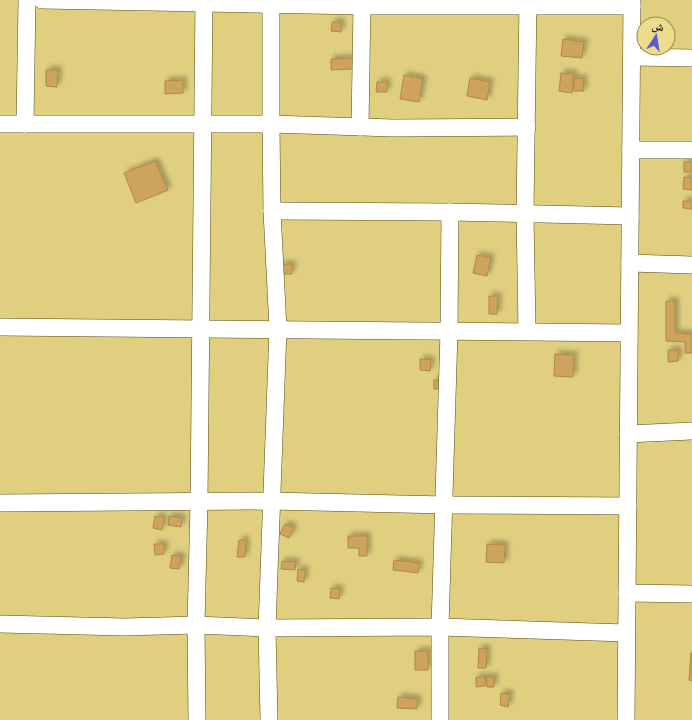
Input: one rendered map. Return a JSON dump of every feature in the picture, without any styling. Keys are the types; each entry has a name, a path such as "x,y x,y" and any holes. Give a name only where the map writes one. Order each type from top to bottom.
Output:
{"street":[{"path":"25,124 27,0"},
{"path":"42,0 271,2 362,6 632,3 626,720"},
{"path":"197,720 196,625 199,502 204,2"},
{"path":"269,720 267,628 278,329 272,211 271,2"},
{"path":"527,331 525,214 528,3"},
{"path":"360,127 362,6"},
{"path":"632,57 692,58"},
{"path":"0,124 271,124 360,127 527,127"},
{"path":"631,150 692,150"},
{"path":"272,211 450,212 630,216"},
{"path":"440,720 440,628 445,505 450,212"},
{"path":"630,264 692,265"},
{"path":"0,327 201,328 449,332 629,332"},
{"path":"628,434 692,431"},
{"path":"0,503 199,502 271,500 445,505 628,506"},
{"path":"627,593 692,594"},
{"path":"0,624 124,627 196,625 267,628 440,628 626,632"}],"building":[{"path":"332,22 341,22 341,32 331,31"},
{"path":"563,39 584,42 582,58 561,56"},
{"path":"354,58 354,69 331,70 331,59"},
{"path":"46,70 58,70 57,87 46,86"},
{"path":"561,73 574,74 572,93 559,91"},
{"path":"404,75 423,79 419,102 400,99"},
{"path":"470,78 490,82 487,100 467,96"},
{"path":"583,78 584,91 574,91 574,79"},
{"path":"183,80 183,93 165,94 165,81"},
{"path":"377,82 387,82 387,92 376,92"},
{"path":"155,161 168,190 136,203 124,173"},
{"path":"684,162 692,162 692,172 684,172"},
{"path":"684,177 692,178 692,190 683,189"},
{"path":"683,201 692,201 692,209 683,208"},
{"path":"477,255 491,258 487,276 473,273"},
{"path":"282,264 292,264 292,274 281,274"},
{"path":"489,296 498,296 497,314 489,314"},
{"path":"666,301 675,301 675,333 692,334 692,353 685,353 685,342 666,341"},
{"path":"668,350 678,350 678,361 668,362"},
{"path":"555,354 574,355 573,377 554,376"},
{"path":"420,359 431,360 430,371 420,370"},
{"path":"434,380 444,380 444,389 434,389"},
{"path":"155,516 164,518 162,530 153,528"},
{"path":"169,516 182,518 181,527 168,525"},
{"path":"285,524 294,528 289,538 280,534"},
{"path":"348,536 367,536 367,556 359,556 359,548 348,548"},
{"path":"239,540 246,540 245,557 237,557"},
{"path":"154,544 164,544 164,554 155,555"},
{"path":"487,544 505,545 504,563 486,562"},
{"path":"172,555 182,557 179,569 170,568"},
{"path":"394,560 419,563 418,573 393,570"},
{"path":"282,561 296,562 295,570 281,569"},
{"path":"298,569 305,570 304,582 297,581"},
{"path":"331,588 340,589 339,599 330,598"},
{"path":"479,648 487,649 486,668 478,668"},
{"path":"415,651 428,651 428,670 415,670"},
{"path":"692,653 692,681 689,680"},
{"path":"476,677 485,677 485,686 476,687"},
{"path":"486,677 494,677 494,687 487,687"},
{"path":"501,693 510,694 508,707 500,705"},
{"path":"398,697 418,699 417,709 397,708"}]}
